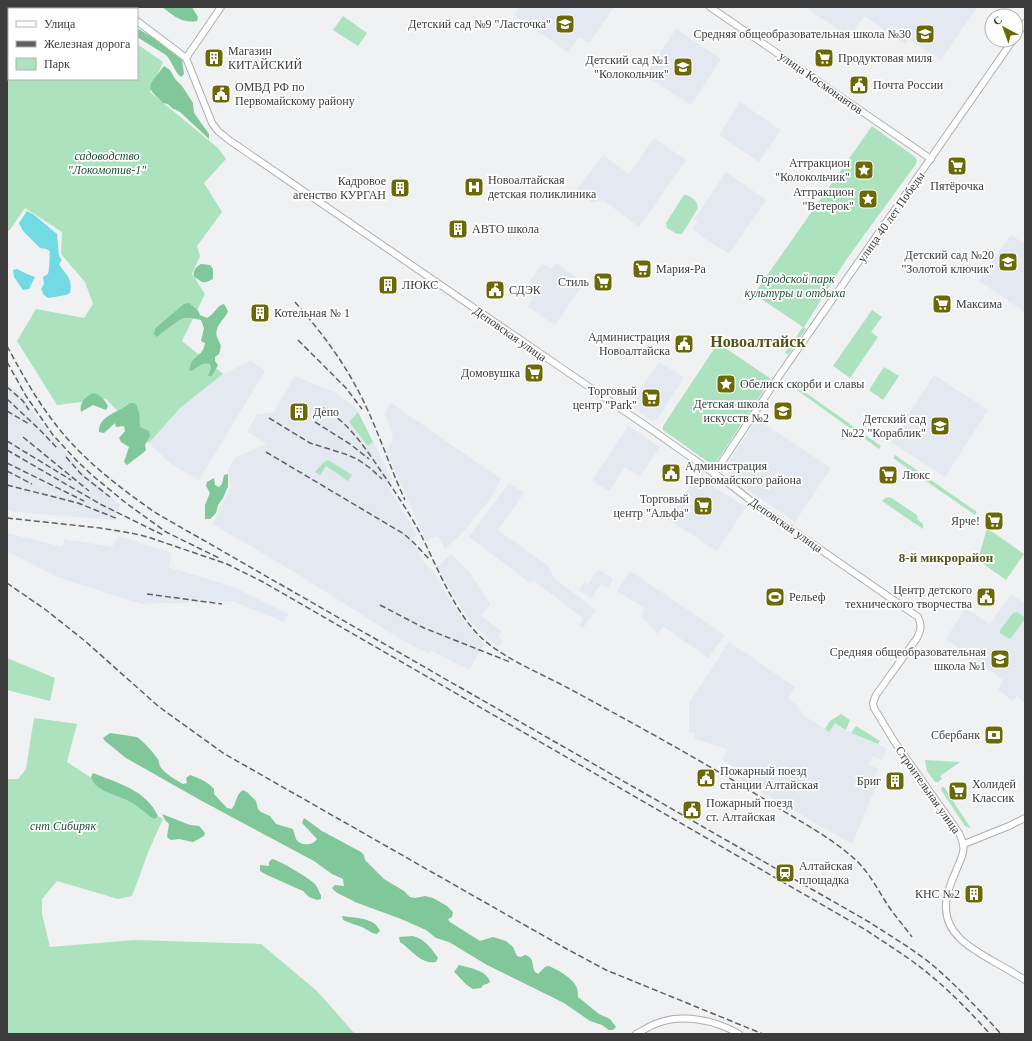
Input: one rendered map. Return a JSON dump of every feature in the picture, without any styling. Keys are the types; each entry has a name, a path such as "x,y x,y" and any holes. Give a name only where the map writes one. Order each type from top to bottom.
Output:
{"street":[{"path":"138,22 186,58 220,7"},
{"name":"улица Космонавтов","path":"710,7 931,159"},
{"name":"улица 40 лет Победы","path":"714,474 777,379 1007,48"},
{"name":"Деповская улица","path":"186,58 212,123 222,135 714,474 918,617 921,623 921,630 917,638 876,695 873,703"},
{"name":"Строительная улица","path":"873,703 877,715 964,844 963,855 948,895 946,910 949,921 955,932 971,947 1025,980"},
{"path":"964,844 1025,818"},
{"path":"636,1034 655,1024 681,1019 697,1019 724,1026 739,1034"}],"shaded area":[{"name":"Детский сад №9 \"Ласточка\"","path":"519,7 614,7 589,43 579,37 568,52 514,15"},
{"name":"Средняя общеобразовательная школа №30","path":"805,7 977,7 941,60 909,39 905,44 864,16 850,37"},
{"name":"Детский сад №1 \"Колокольчик\"","path":"676,29 721,59 691,105 645,75"},
{"path":"740,102 781,130 759,162 719,135"},
{"path":"654,138 686,160 639,227 603,200 593,203 576,191 603,155 629,174"},
{"path":"726,172 766,200 729,254 693,229 698,221 694,219"},
{"name":"Детский сад №20 \"Золотой ключик\"","path":"1011,235 1025,244 1025,312 979,281"},
{"path":"556,263 584,283 555,325 528,307 533,298 523,291 542,264 551,269"},
{"path":"251,361 265,371 199,480 170,463 149,443 180,408 223,374"},
{"path":"659,362 683,377 682,381 657,419 652,421 630,405"},
{"name":"Детский сад №22 \"Кораблик\"","path":"934,375 988,410 945,477 891,442"},
{"path":"295,376 338,394 356,408 392,479 387,485 417,535 411,539 425,564 434,572 452,603 466,623 484,644 469,670 431,650 429,654 397,637 296,573 213,524 231,487 228,469 236,457 267,444 247,432 257,414 273,413"},
{"path":"7,383 19,393 42,424 79,468 120,505 114,520 15,512 7,510"},
{"path":"391,403 501,479 491,498 463,532 445,549 438,535 426,541 386,450 393,441 392,433 385,413"},
{"path":"757,419 831,468 795,522 728,476 728,463"},
{"path":"628,426 660,447 640,476 625,467 609,491 592,481"},
{"path":"697,476 746,507 717,551 668,519"},
{"path":"509,483 524,493 498,530 548,566 555,579 596,610 583,628 579,625 583,618 533,580 530,583 469,537"},
{"path":"7,533 63,547 64,539 112,547 119,536 172,553 168,567 233,587 289,614 284,622 232,601 143,604 132,601 57,577 7,551"},
{"path":"451,554 468,570 490,604 481,616 502,632 498,637 503,641 498,647 471,623 437,567"},
{"path":"598,569 612,578 612,581 608,588 601,584 591,598 579,590 584,582 588,585"},
{"path":"630,571 725,635 708,658 663,626 658,634 642,617 644,608 617,591"},
{"name":"Средняя общеобразовательная школа №1","path":"1011,594 1025,604 1025,703 1017,696 1013,701 998,690 1003,680 946,639 965,608 990,624"},
{"path":"729,642 795,687 788,699 798,706 804,716 829,731 835,723 856,736 887,749 882,760 873,756 869,765 878,769 873,782 877,784 852,844 732,775 735,768 722,760 728,749 695,739 694,732 689,733 689,703"}],"green space":[{"name":"садоводство \"Локомотив-1\"","path":"7,7 85,7 86,8 8,8 8,80 138,80 138,45 163,62 150,92 218,148 226,159 204,183 222,212 197,246 200,256 192,274 205,294 182,341 223,374 180,408 149,443 106,399 57,405 17,341 36,309 84,318 93,304 85,282 61,254 62,232 25,208 9,231 7,230"},
{"path":"162,7 192,7 198,17 197,21 192,22 182,20"},
{"path":"343,16 367,33 358,46 333,30"},
{"path":"138,29 155,39 182,60 184,74 181,77 166,55 138,38"},
{"path":"164,66 170,70 193,103 194,113 209,134 209,139 180,112 168,104 163,103 153,93 150,88 151,83"},
{"name":"Городской парк культуры и отдыха","path":"872,126 915,157 917,160 916,164 846,260 804,327 806,329 788,355 785,353 803,327 754,294"},
{"path":"684,195 693,199 697,203 698,208 682,234 677,234 667,228 666,223"},
{"path":"201,264 210,265 213,269 213,279 204,282 194,277 195,269"},
{"path":"189,303 197,309 200,315 207,318 224,304 228,311 218,326 216,333 221,346 219,354 215,357 215,361 218,365 212,376 208,376 211,368 210,364 202,364 192,371 189,370 193,360 204,349 205,343 201,341 204,328 201,320 184,318 157,337 154,334 155,329 158,326 184,304"},
{"path":"872,310 882,317 871,332 878,337 850,378 833,366"},
{"path":"718,343 771,379 719,458 716,462 711,464 663,430 663,426"},
{"path":"884,367 899,376 883,400 869,390"},
{"path":"792,383 881,446 879,449 790,385"},
{"path":"94,393 100,396 108,406 106,410 93,405 81,412 83,400"},
{"path":"130,403 135,403 137,406 140,427 149,431 150,436 145,445 146,450 127,465 124,462 129,447 121,442 119,438 125,431 124,426 116,427 115,423 104,433 99,432 102,422 106,418"},
{"path":"358,412 373,442 368,446 349,422"},
{"path":"895,455 977,512 975,515 893,458"},
{"path":"328,460 352,475 348,481 326,466 320,475 315,472"},
{"path":"228,474 228,486 218,505 216,513 210,519 205,519 205,505 210,493 206,486 207,482 214,478 215,485 219,487 222,484 224,475"},
{"path":"890,497 917,515 918,520 923,524 923,529 882,501 885,498"},
{"path":"987,528 1024,554 1006,580 978,560"},
{"path":"1017,612 1024,617 1024,620 1009,639 1000,633 1000,630 1013,613"},
{"path":"7,658 55,678 50,701 7,690"},
{"path":"841,714 850,720 846,730 835,723 829,732 825,729 830,721"},
{"name":"снт Сибиряк","path":"34,718 77,724 67,762 93,779 163,819 149,850 132,896 118,899 57,881 42,899 42,914 50,947 135,940 261,944 317,991 355,1034 7,1034 7,779 18,779 26,769"},
{"path":"856,726 880,741 878,744 851,733"},
{"path":"110,733 137,737 158,759 161,768 166,773 183,784 187,783 186,778 190,775 203,780 214,789 214,794 227,808 232,809 238,796 243,790 247,792 256,801 258,809 261,812 270,816 276,824 293,829 296,839 300,843 310,844 317,839 302,823 304,818 322,831 361,852 364,855 365,860 384,879 404,891 410,897 415,898 425,896 433,898 447,906 453,912 452,917 448,919 450,922 480,941 493,937 506,941 513,947 517,956 521,957 525,955 530,958 535,972 538,974 545,967 549,966 565,975 575,984 578,997 599,1014 610,1019 616,1027 613,1030 609,1030 602,1025 590,1021 564,1003 487,965 449,942 436,938 426,930 355,902 340,894 332,888 335,885 344,886 343,879 332,874 314,861 200,800 126,758 103,738"},
{"path":"925,760 960,762 940,776 942,779 935,782 927,771"},
{"path":"93,773 130,788 153,807 158,816 155,819 131,802 102,790 93,782 91,777"},
{"path":"942,787 944,787 970,827 969,828 965,826 941,790"},
{"path":"162,814 190,825 199,826 205,833 204,836 193,842 179,839 171,840 167,837 169,824"},
{"path":"272,859 312,881 317,886 321,899 317,900 309,897 303,891 260,871 260,865 269,866 269,862"},
{"path":"342,916 364,919 374,923 380,931 377,934 373,933 343,920"},
{"path":"413,936 421,939 430,947 438,958 436,962 421,959 400,942 399,937"},
{"path":"459,965 482,972 490,982 483,985 481,988 473,989 454,972"}],"water":[{"path":"27,211 33,214 57,234 59,256 62,260 59,264 71,283 70,293 66,295 48,298 44,295 41,289 44,284 43,277 48,274 50,251 40,248 23,231 19,223"},
{"path":"17,269 35,277 29,289 23,290 14,277 13,270"}],"railway":[{"path":"295,302 327,341 354,383 375,426 405,500"},
{"path":"298,340 346,388 362,409"},
{"path":"7,346 38,400 73,445 99,470 156,513 869,922 928,961 961,992 1001,1034"},
{"path":"7,362 26,396 53,435 93,476 126,503 166,532 219,558"},
{"path":"7,387 23,401 29,410"},
{"path":"7,399 57,448"},
{"path":"323,408 333,414 350,430 372,458 416,526 456,605 465,619 485,641 504,655 570,689 697,759 827,838 862,866 890,908 912,937"},
{"path":"7,411 29,424"},
{"path":"269,418 310,443 357,459 382,479"},
{"path":"315,422 350,444 369,459"},
{"path":"23,437 89,491"},
{"path":"7,441 71,480"},
{"path":"7,450 102,505 165,536"},
{"path":"266,452 404,534 429,559"},
{"path":"66,457 82,475 110,497"},
{"path":"7,463 84,501"},
{"path":"7,471 32,484"},
{"path":"7,485 78,503 118,519"},
{"path":"7,518 100,528 148,537 227,564 263,582 866,930 907,957 930,975 961,1003 990,1034"},
{"path":"7,583 46,610 85,641 158,706 223,753 606,970 763,1034"},
{"path":"147,594 222,604"},
{"path":"380,605 424,628 510,662"}],"place":[{"name":"Детский сад №9 \"Ласточка\"","path":"565,24"},
{"name":"Средняя общеобразовательная школа №30","path":"925,34"},
{"name":"Магазин КИТАЙСКИЙ","path":"214,58"},
{"name":"Продуктовая миля","path":"824,58"},
{"name":"Детский сад №1 \"Колокольчик\"","path":"683,67"},
{"name":"Почта России","path":"859,85"},
{"name":"ОМВД РФ по Первомайскому району","path":"221,94"},
{"name":"Пятёрочка","path":"957,166"},
{"name":"Аттракцион \"Колокольчик\"","path":"864,170"},
{"name":"Новоалтайская детская поликлиника","path":"474,187"},
{"name":"Кадровое агенство КУРГАН","path":"400,188"},
{"name":"Аттракцион \"Ветерок\"","path":"868,199"},
{"name":"АВТО школа","path":"458,229"},
{"name":"Детский сад №20 \"Золотой ключик\"","path":"1008,262"},
{"name":"Мария-Ра","path":"642,269"},
{"name":"Стиль","path":"603,282"},
{"name":"ЛЮКС","path":"388,285"},
{"name":"СДЭК","path":"495,290"},
{"name":"Максима","path":"942,304"},
{"name":"Котельная № 1","path":"260,313"},
{"name":"Администрация Новоалтайска","path":"684,344"},
{"name":"Домовушка","path":"534,373"},
{"name":"Обелиск скорби и славы","path":"726,384"},
{"name":"Торговый центр \"Park\"","path":"651,398"},
{"name":"Детская школа искусств №2","path":"783,411"},
{"name":"Депо","path":"299,412"},
{"name":"Детский сад №22 \"Кораблик\"","path":"940,426"},
{"name":"Администрация Первомайского района","path":"671,473"},
{"name":"Люкс","path":"888,475"},
{"name":"Торговый центр \"Альфа\"","path":"703,506"},
{"name":"Ярче!","path":"994,521"},
{"name":"Рельеф","path":"775,597"},
{"name":"Центр детского технического творчества","path":"986,597"},
{"name":"Средняя общеобразовательная школа №1","path":"1000,659"},
{"name":"Сбербанк","path":"994,735"},
{"name":"Пожарный поезд станции Алтайская","path":"706,778"},
{"name":"Бриг","path":"895,781"},
{"name":"Холидей Классик","path":"958,791"},
{"name":"Пожарный поезд ст. Алтайская","path":"692,810"},
{"name":"Алтайская площадка","path":"785,873"},
{"name":"КНС №2","path":"974,894"}],"district":[{"name":"Новоалтайск","path":"758,341"},
{"name":"8-й микрорайон","path":"946,557"}]}
